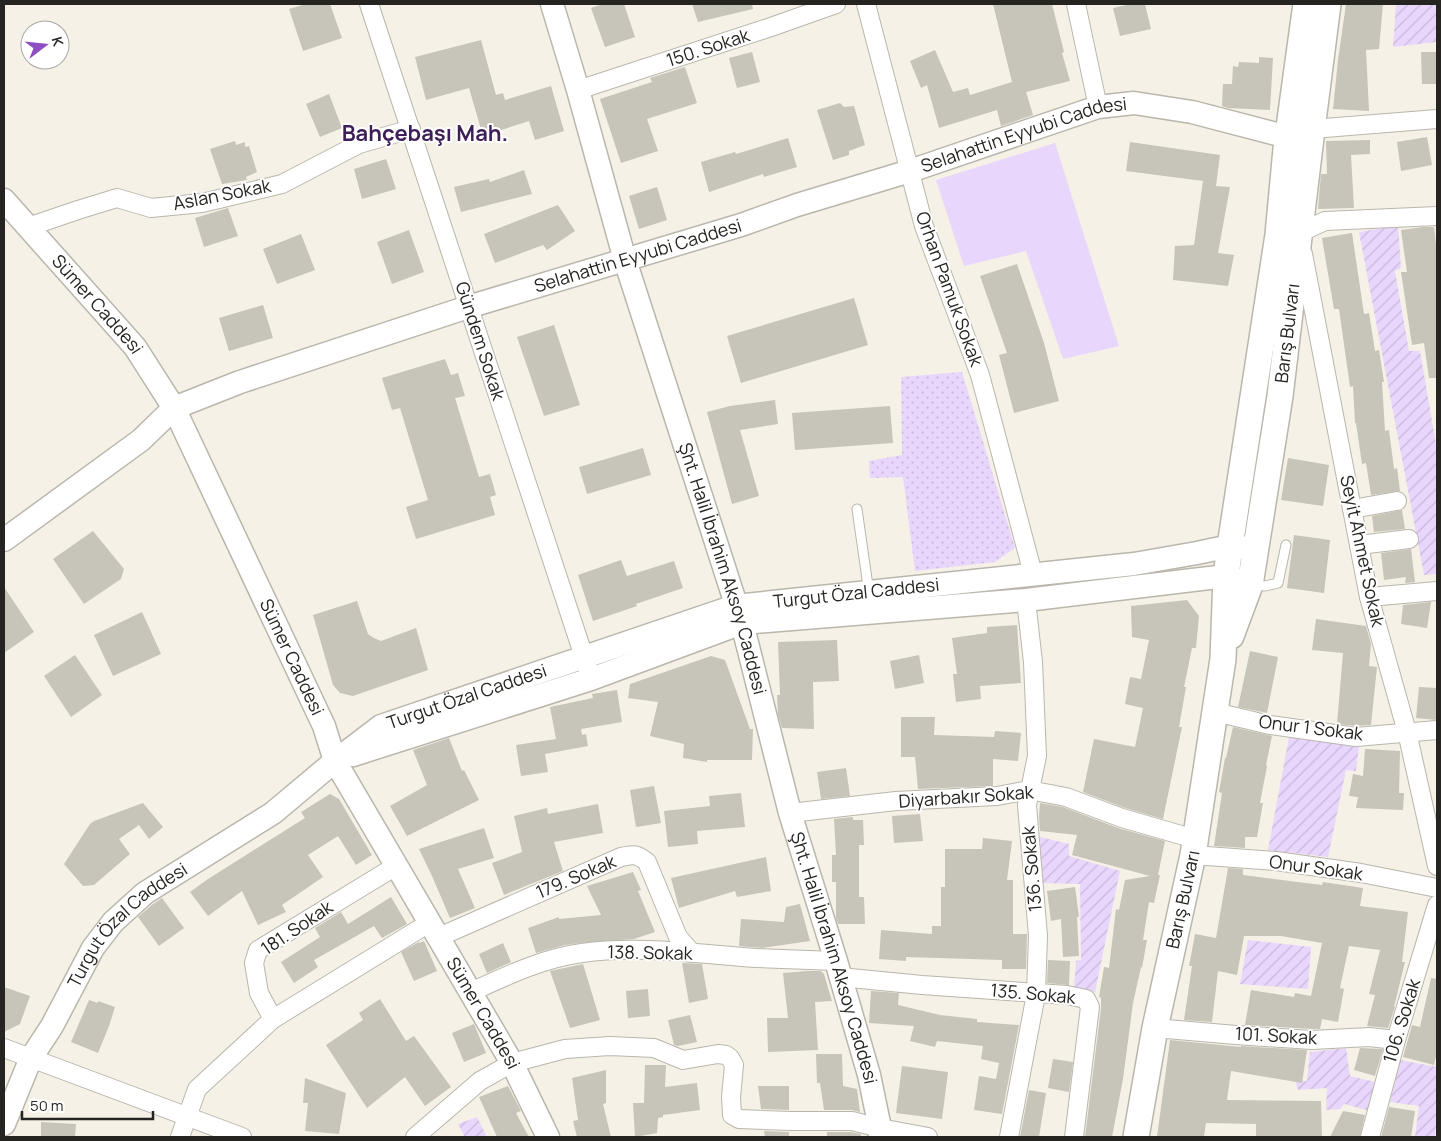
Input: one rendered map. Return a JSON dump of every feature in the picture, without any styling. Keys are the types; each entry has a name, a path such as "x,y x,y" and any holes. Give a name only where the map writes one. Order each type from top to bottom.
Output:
{"main road":[{"name":"Barış Bulvarı","path":"1223,659 1250,585 1280,396 1289,234 1288,137 1306,4"},
{"name":"Barış Bulvarı","path":"1136,1137 1156,1028 1194,847 1223,659 1226,576 1230,546 1289,234 1312,129 1328,4"}],"street":[{"name":"Gündem Sokak","path":"369,4 588,668"},
{"name":"Şht. Halil İbrahim Aksoy Caddesi","path":"552,4 625,260 739,615 790,813 838,969 868,1076 880,1133"},
{"name":"150. Sokak","path":"578,90 836,4"},
{"name":"Orhan Pamuk Sokak","path":"866,4 924,226 980,375 1033,574"},
{"path":"1076,4 1098,108"},
{"name":"Selahattin Eyyubi Caddesi","path":"4,540 141,440 174,408 240,382 468,307 741,225 797,205 910,171 1098,108 1134,103 1192,112 1288,137"},
{"path":"1288,137 1312,129 1437,119"},
{"name":"Aslan Sokak","path":"28,227 117,198 151,208 202,203 282,184 359,144 411,129"},
{"name":"Sümer Caddesi","path":"4,200 135,347 174,408 324,726 335,761 512,1063 548,1137"},
{"path":"1289,234 1325,221 1437,216"},
{"name":"Seyit Ahmet Sokak","path":"1289,234 1352,509 1369,597 1407,732 1437,866"},
{"path":"1352,509 1397,501"},
{"path":"1359,545 1409,539"},
{"name":"Turgut Özal Caddesi","path":"4,1124 31,1058 52,1026 93,948 112,922 145,893 273,813 335,761 739,615 871,602 1033,574 1134,564 1230,546 1255,549"},
{"name":"Turgut Özal Caddesi","path":"871,602 1026,600 1226,576 1250,585"},
{"path":"1369,597 1437,591"},
{"name":"136. Sokak","path":"1009,1137 1036,994 1038,936 1027,805 1037,756 1033,662 1026,600"},
{"name":"Onur 1 Sokak","path":"1215,712 1270,725 1356,737 1437,730"},
{"name":"Diyarbakır Sokak","path":"790,813 896,801 997,796 1029,790 1066,797 1194,847"},
{"name":"Onur Sokak","path":"1194,847 1361,873 1437,888"},
{"name":"179. Sokak","path":"434,930 633,854 647,862 678,937 692,953"},
{"name":"181. Sokak","path":"272,1019 259,993 254,963 258,950 396,866"},
{"name":"106. Sokak","path":"1370,1137 1396,1040 1437,905"},
{"path":"180,1137 197,1089 272,1019 434,930"},
{"name":"138. Sokak","path":"471,992 546,962 580,953 610,951 692,953 756,958 838,969"},
{"name":"135. Sokak","path":"838,969 1036,994 1067,995 1086,999 1090,1007 1074,1137"},
{"name":"101. Sokak","path":"1156,1028 1312,1040 1369,1037 1396,1040"},
{"path":"415,1137 480,1081 512,1063 564,1049 610,1046 654,1048 683,1060 718,1054 730,1058 734,1065 731,1097 732,1115 739,1119 852,1121 880,1133 928,1137"},
{"path":"4,1048 242,1137"}],"lane":[{"path":"857,509 871,602"},
{"path":"1250,585 1265,586 1278,583 1286,545"}],"shaded area":[{"path":"1396,4 1437,4 1437,42 1393,47"},
{"path":"1055,143 1119,346 1063,359 1026,251 964,266 936,180"},
{"path":"1398,225 1401,268 1395,271 1409,351 1420,351 1437,450 1437,574 1424,575 1359,232"},
{"path":"962,372 1015,548 995,562 915,571 903,477 870,478 869,461 902,455 901,377"},
{"path":"1289,737 1359,746 1356,771 1346,770 1328,857 1268,850"},
{"path":"1040,837 1069,844 1069,856 1120,871 1095,992 1074,988 1076,961 1081,960 1080,884 1042,883"},
{"path":"1248,940 1311,947 1308,989 1240,984"},
{"path":"1346,1048 1350,1076 1375,1082 1370,1111 1344,1104 1340,1109 1326,1110 1327,1088 1298,1090 1295,1080 1307,1081 1310,1052"},
{"path":"1400,1060 1437,1067 1435,1137 1415,1137 1419,1106 1390,1102"},
{"path":"477,1117 487,1137 465,1137 458,1124"}],"building":[{"path":"306,4 330,4 342,38 303,51 289,9"},
{"path":"603,4 624,4 635,37 605,47 591,8"},
{"path":"692,4 752,4 753,9 698,22"},
{"path":"993,4 1052,4 1070,81 1026,92 1033,115 1001,126 997,110 939,128 927,85 921,88 910,61 935,50 953,92 968,88 970,95 1012,82"},
{"path":"1131,4 1145,4 1151,29 1120,36 1113,8"},
{"path":"1346,4 1383,4 1379,49 1366,50 1369,111 1333,109"},
{"path":"481,40 496,95 503,93 505,100 551,86 564,131 535,140 529,121 483,136 469,88 426,100 415,57"},
{"path":"752,52 760,82 737,88 729,58"},
{"path":"1421,52 1437,52 1437,84 1422,84"},
{"path":"1259,57 1273,58 1270,110 1222,106 1223,84 1232,84 1233,66 1238,67 1239,62 1259,63"},
{"path":"685,67 697,103 647,119 658,151 621,163 600,99 652,82 650,78"},
{"path":"329,94 342,128 320,137 306,104"},
{"path":"840,103 844,107 854,106 865,145 849,151 849,155 833,160 817,110"},
{"path":"1427,137 1432,165 1401,171 1397,142"},
{"path":"788,138 797,167 764,177 763,174 709,192 701,162 735,152 736,154"},
{"path":"1370,140 1370,154 1351,155 1354,208 1318,209 1321,174 1327,174 1326,141"},
{"path":"235,141 236,145 245,142 245,147 249,146 257,172 246,177 247,180 222,184 210,149"},
{"path":"1130,142 1220,155 1216,186 1230,187 1218,253 1234,255 1228,286 1173,280 1175,246 1194,245 1203,181 1126,171"},
{"path":"386,159 396,189 362,199 354,169"},
{"path":"524,170 532,194 461,212 454,187 489,179 490,182"},
{"path":"657,187 667,220 639,229 629,196"},
{"path":"558,205 575,231 547,250 543,245 495,263 484,234"},
{"path":"228,208 238,236 204,247 195,218"},
{"path":"1434,227 1437,253 1437,378 1429,378 1424,343 1412,345 1401,272 1407,272 1401,230"},
{"path":"409,230 424,272 392,284 377,242"},
{"path":"1352,233 1364,314 1369,313 1375,351 1379,350 1384,382 1382,382 1385,431 1389,430 1394,469 1397,468 1400,491 1371,495 1366,463 1362,464 1355,423 1353,386 1350,387 1339,309 1334,309 1322,238"},
{"path":"301,234 315,270 277,284 263,249"},
{"path":"1017,264 1044,343 1059,401 1014,413 999,355 1007,353 980,276"},
{"path":"854,298 868,345 741,383 727,336"},
{"path":"263,305 273,338 229,351 219,318"},
{"path":"554,325 580,405 544,416 517,337"},
{"path":"445,359 451,375 458,373 465,396 455,398 479,477 490,474 496,495 490,497 495,515 416,539 406,507 428,500 400,408 392,410 382,378"},
{"path":"775,400 778,424 740,430 759,496 732,504 707,412 730,406"},
{"path":"890,406 893,443 795,450 792,413"},
{"path":"643,448 651,475 587,494 579,467"},
{"path":"1288,458 1329,465 1323,506 1281,500"},
{"path":"1402,510 1405,529 1374,532 1372,516"},
{"path":"93,531 124,569 121,579 84,604 53,559"},
{"path":"1294,535 1330,540 1324,593 1287,588"},
{"path":"1411,549 1415,582 1405,583 1406,577 1384,580 1381,553"},
{"path":"621,560 627,576 674,561 683,588 593,621 578,575"},
{"path":"4,587 34,632 4,653"},
{"path":"1187,600 1199,616 1196,648 1192,648 1184,687 1186,687 1179,727 1182,727 1163,819 1125,808 1083,792 1094,739 1135,747 1143,708 1125,704 1130,677 1141,679 1149,640 1132,637 1131,606"},
{"path":"357,601 368,634 374,638 381,641 416,628 428,670 353,696 340,693 333,685 313,615"},
{"path":"1431,602 1427,628 1401,624 1403,605"},
{"path":"142,612 161,654 113,676 94,635"},
{"path":"1316,619 1366,626 1371,644 1369,666 1377,667 1371,725 1337,724 1343,653 1312,650"},
{"path":"1017,625 1021,683 980,686 981,699 956,702 953,674 957,674 952,638 987,633 987,627"},
{"path":"837,640 839,681 813,682 814,729 782,728 778,714 777,695 780,695 778,642"},
{"path":"1250,651 1278,657 1267,713 1238,707"},
{"path":"75,655 102,695 71,717 44,676"},
{"path":"919,655 924,683 895,689 890,661"},
{"path":"711,656 725,660 750,729 753,729 752,760 707,760 707,762 683,758 684,744 650,736 658,702 628,698 630,684"},
{"path":"1419,687 1437,688 1437,720 1416,718"},
{"path":"617,690 622,722 581,729 582,735 586,734 588,746 545,754 548,772 521,776 516,745 556,739 550,707 593,698 592,694"},
{"path":"901,717 935,717 934,735 994,737 995,731 1021,733 1018,761 993,759 993,786 918,789 915,757 901,757"},
{"path":"1233,727 1272,736 1260,803 1263,803 1257,837 1245,837 1245,848 1214,846 1222,793 1219,792"},
{"path":"449,738 462,771 464,770 479,800 407,836 390,806 427,785 413,750"},
{"path":"1365,749 1400,751 1399,793 1404,793 1403,810 1356,808 1358,797 1349,796 1353,774 1363,776"},
{"path":"846,768 850,796 821,799 817,772"},
{"path":"654,786 661,823 636,827 630,790"},
{"path":"741,793 745,827 697,831 698,844 668,847 664,811 710,806 709,796"},
{"path":"330,794 339,799 372,855 356,865 338,836 308,855 323,877 282,905 286,912 258,925 242,891 208,916 190,892 305,818 301,812"},
{"path":"143,803 163,827 149,839 139,825 119,839 130,854 94,885 83,886 64,864 90,824"},
{"path":"1040,803 1063,807 1118,828 1165,841 1154,903 1149,902 1143,940 1147,940 1133,1003 1123,1079 1112,1137 1085,1137 1101,1008 1101,998 1099,997 1104,967 1109,968 1116,909 1119,910 1125,880 1150,876 1072,855 1077,835 1040,831"},
{"path":"598,804 603,833 554,842 563,871 504,895 492,863 522,852 514,816 547,808 548,814"},
{"path":"920,814 923,841 894,843 892,816"},
{"path":"853,817 853,820 863,820 864,845 859,845 859,897 864,897 865,924 838,924 836,918 836,882 832,882 832,855 836,855 834,819"},
{"path":"484,828 494,858 458,869 475,908 450,918 419,849"},
{"path":"983,838 1012,841 1007,880 1013,880 1013,934 1027,934 1026,969 1002,969 1002,960 906,957 906,961 879,959 881,930 932,934 932,926 941,926 941,887 945,887 945,849 982,849"},
{"path":"766,857 771,891 737,897 735,891 679,908 671,878"},
{"path":"1228,868 1243,869 1243,875 1322,885 1323,882 1363,888 1360,906 1408,912 1402,962 1405,962 1395,1007 1388,1028 1367,1026 1375,995 1369,994 1380,950 1349,946 1340,988 1344,989 1338,1022 1322,1019 1320,1029 1245,1025 1251,990 1294,997 1295,993 1311,996 1322,943 1281,936 1244,936 1237,975 1218,971 1212,1022 1184,1020 1192,966 1189,966 1195,934 1216,938"},
{"path":"633,872 641,890 638,891 655,932 634,939 565,945 536,953 528,928 559,917 559,919 601,915 587,886"},
{"path":"1075,887 1079,917 1077,917 1079,956 1063,957 1061,919 1051,921 1047,891"},
{"path":"391,897 407,924 382,938 374,926 314,960 318,967 294,983 281,962 320,937 315,928 341,912 348,924"},
{"path":"162,898 184,928 159,946 138,917"},
{"path":"800,904 810,941 762,948 739,946 741,919 784,922 786,907"},
{"path":"424,941 437,971 414,981 401,952"},
{"path":"503,943 511,962 487,973 479,954"},
{"path":"1048,960 1070,961 1069,985 1047,983"},
{"path":"682,963 702,964 708,999 689,1003"},
{"path":"583,964 600,1020 570,1028 550,971"},
{"path":"821,971 824,974 832,1001 815,1002 818,1050 768,1052 767,1018 788,1018 783,973"},
{"path":"1431,978 1437,979 1437,1052 1434,1065 1403,1057 1412,1025 1420,1027"},
{"path":"4,987 30,996 20,1024 4,1032"},
{"path":"648,989 650,1016 628,1018 626,991"},
{"path":"871,991 899,993 898,1005 940,1015 977,1019 977,1022 1019,1025 1002,1114 974,1110 979,1076 996,1079 999,1063 981,1059 983,1046 937,1041 935,1047 910,1041 914,1026 869,1023"},
{"path":"380,999 406,1041 414,1036 451,1087 425,1106 405,1077 367,1108 326,1045 363,1020 359,1013"},
{"path":"89,1000 115,1007 98,1053 71,1042"},
{"path":"690,1015 697,1042 678,1046 674,1045 668,1020"},
{"path":"474,1024 486,1053 464,1062 452,1033"},
{"path":"1170,1040 1241,1047 1307,1050 1302,1083 1231,1071 1227,1100 1321,1101 1322,1137 1256,1137 1256,1124 1206,1123 1204,1137 1157,1137"},
{"path":"1360,1048 1383,1049 1375,1076 1354,1070"},
{"path":"816,1054 842,1054 843,1086 857,1089 860,1112 852,1110 824,1110 820,1083 817,1083"},
{"path":"1053,1059 1073,1062 1069,1092 1048,1088"},
{"path":"645,1065 666,1065 665,1087 697,1083 700,1110 663,1115 663,1117 658,1118 657,1133 635,1137 633,1103 644,1103"},
{"path":"902,1066 948,1072 942,1119 896,1113"},
{"path":"606,1070 606,1103 603,1104 611,1137 577,1137 573,1121 578,1120 572,1078"},
{"path":"305,1078 346,1093 339,1134 305,1131 308,1103 303,1103"},
{"path":"508,1086 521,1111 516,1113 529,1137 497,1137 479,1097"},
{"path":"758,1086 789,1086 789,1110 761,1109"},
{"path":"1029,1090 1046,1093 1039,1137 1020,1137"},
{"path":"1389,1107 1415,1111 1411,1137 1381,1137"},
{"path":"1343,1111 1365,1115 1360,1137 1330,1137"},
{"path":"41,1122 76,1124 75,1137 41,1137"},
{"path":"764,1131 789,1132 789,1137 765,1137"},
{"path":"827,1132 851,1132 861,1134 861,1137 827,1137"}],"district":[{"name":"Bahçebaşı Mah.","path":"425,133"}]}
